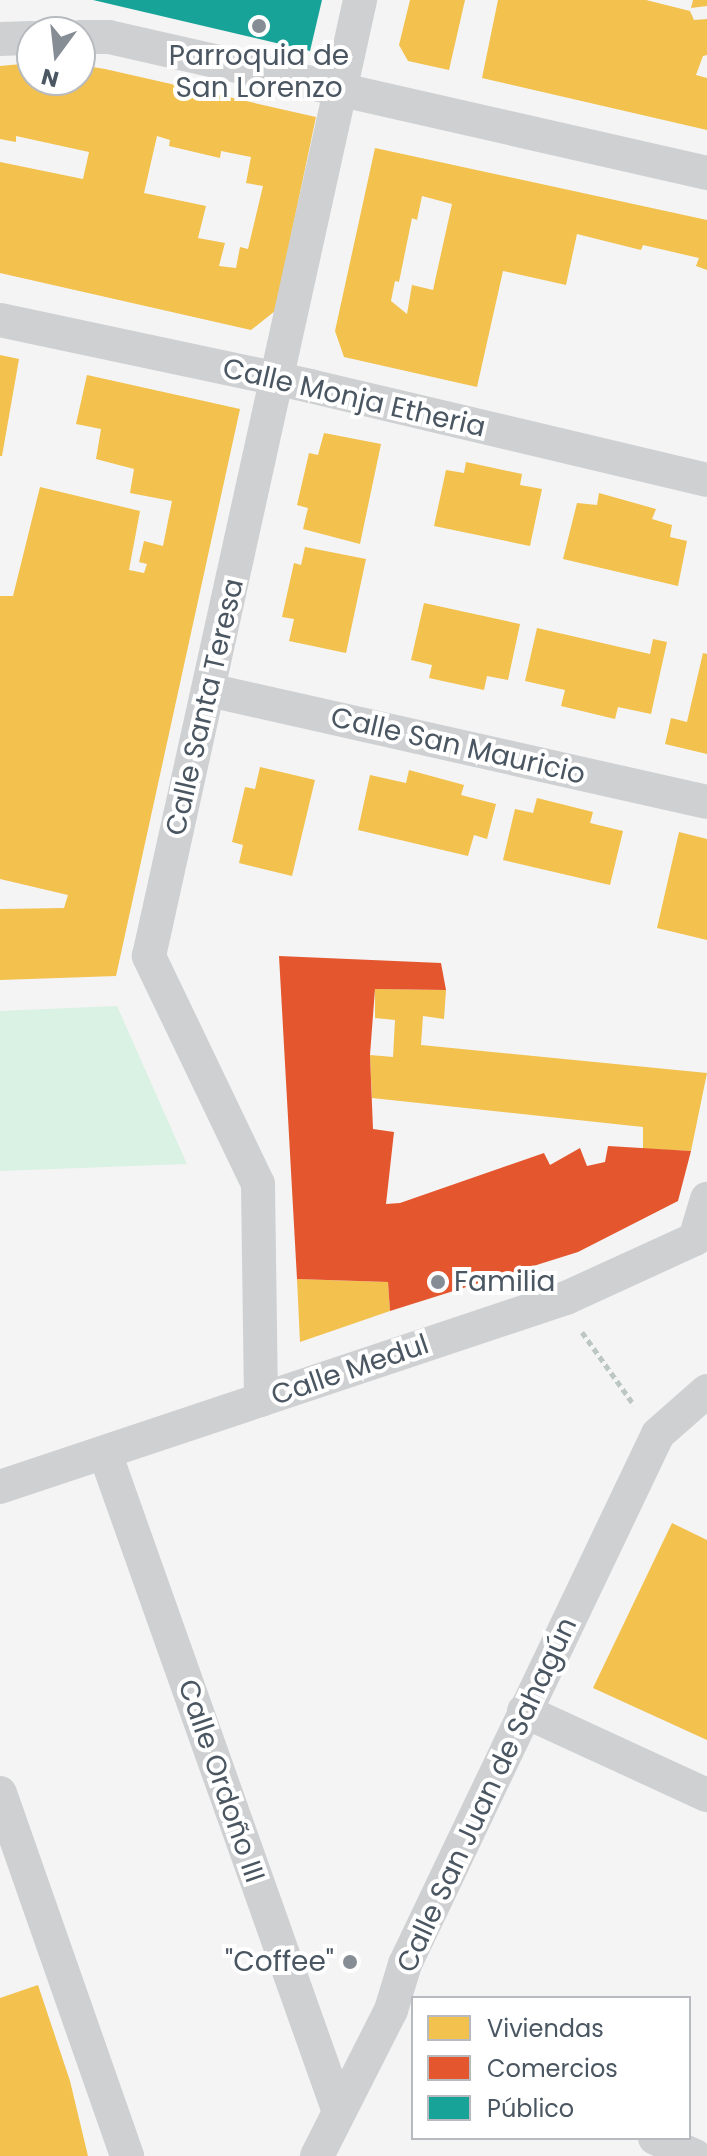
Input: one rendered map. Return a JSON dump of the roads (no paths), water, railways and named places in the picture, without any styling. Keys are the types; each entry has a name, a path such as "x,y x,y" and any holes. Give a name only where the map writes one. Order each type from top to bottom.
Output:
{"street":[{"name":"Calle Santa Teresa","path":"261,1400 258,1184 149,956 360,0"},
{"path":"96,37 109,37 341,88 707,173"},
{"name":"Calle Monja Etheria","path":"0,320 278,379 707,480"},
{"name":"Calle San Mauricio","path":"209,690 707,802"},
{"name":"Calle Medul","path":"0,1487 566,1298 695,1239 707,1199"},
{"name":"Calle San Juan de Sahagún","path":"317,2156 338,2109 402,2019 405,1964 658,1434 707,1391"},
{"name":"Calle Ordoño III","path":"105,1453 338,2109"},
{"path":"524,1711 707,1795"},
{"path":"0,1793 127,2156"},
{"path":"659,2140 695,2156"}],"place":[{"name":"Parroquia de San Lorenzo","path":"259,26"},
{"name":"Familia","path":"438,1282"},
{"name":"\"Coffee\"","path":"350,1962"}]}
